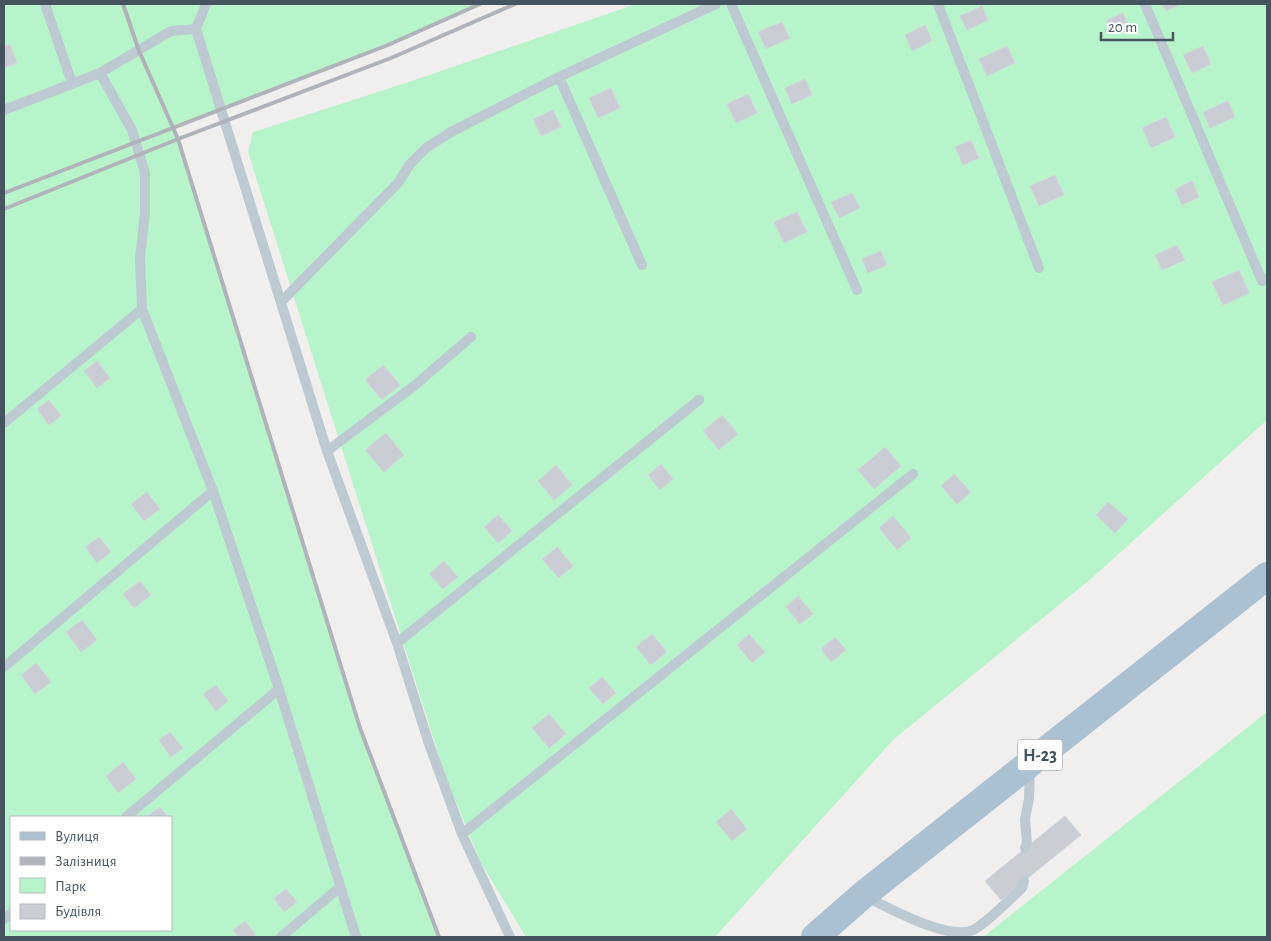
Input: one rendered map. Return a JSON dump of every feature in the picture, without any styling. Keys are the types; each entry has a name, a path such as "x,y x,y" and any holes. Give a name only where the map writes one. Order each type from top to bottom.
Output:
{"main road":[{"name":"Н-23","path":"815,937 863,895 1267,576"}],"lane":[{"path":"45,4 72,83"},
{"path":"206,4 196,29 327,451 397,643 428,741 462,834 510,937"},
{"path":"281,302 398,183 410,164 426,148 451,132 558,77 716,4"},
{"path":"731,4 858,290"},
{"path":"938,4 1039,268"},
{"path":"1145,4 1262,281 1267,279"},
{"path":"4,110 100,73 171,31 196,29"},
{"path":"100,73 132,130 145,173 145,213 140,258 142,309 214,491 279,689 356,937"},
{"path":"558,77 642,265"},
{"path":"4,423 142,309"},
{"path":"327,451 414,386 472,337"},
{"path":"397,643 699,400"},
{"path":"462,834 913,474"},
{"path":"4,667 214,491"},
{"path":"127,816 279,689"},
{"path":"1025,848 1027,843 1025,819 1029,799 1030,762"},
{"path":"863,895 919,923 943,931 965,934 975,930 1022,888 1024,881"},
{"path":"281,937 340,887"}],"green space":[{"path":"4,4 480,4 388,45 173,127 360,728 439,937 4,937"},
{"path":"636,4 1267,4 1267,420 1092,578 894,739 715,937 526,937 481,863 445,775 248,152 253,132 409,82"},
{"path":"1267,712 1267,937 983,937"}],"building":[{"path":"1162,4 1182,4 1166,11"},
{"path":"982,6 988,20 967,30 960,16"},
{"path":"1123,13 1129,26 1114,34 1107,20"},
{"path":"782,22 790,38 766,49 758,32"},
{"path":"925,25 932,41 912,51 905,35"},
{"path":"10,44 17,63 4,68 4,47"},
{"path":"1007,46 1015,63 987,76 979,59"},
{"path":"1203,46 1211,64 1192,73 1183,55"},
{"path":"805,79 812,95 792,104 785,88"},
{"path":"611,88 620,108 598,118 589,98"},
{"path":"748,94 757,113 736,123 727,104"},
{"path":"1228,101 1235,117 1210,128 1203,112"},
{"path":"553,110 561,127 541,136 533,119"},
{"path":"1166,117 1175,137 1151,148 1142,128"},
{"path":"971,140 979,158 963,165 955,147"},
{"path":"1055,175 1064,195 1039,206 1030,186"},
{"path":"1192,181 1199,197 1182,205 1175,189"},
{"path":"852,193 860,208 839,218 831,202"},
{"path":"797,212 807,232 784,243 774,222"},
{"path":"1177,245 1185,260 1162,270 1155,255"},
{"path":"881,251 887,265 868,273 862,259"},
{"path":"1239,270 1249,293 1223,305 1212,282"},
{"path":"97,361 110,378 97,388 84,371"},
{"path":"383,365 400,385 382,400 365,380"},
{"path":"49,400 61,416 49,425 37,409"},
{"path":"722,415 738,434 719,450 703,431"},
{"path":"386,433 404,455 384,472 365,450"},
{"path":"885,447 901,466 874,489 858,470"},
{"path":"661,464 673,479 660,490 648,475"},
{"path":"556,465 572,485 554,500 538,481"},
{"path":"954,474 971,492 957,504 941,486"},
{"path":"147,492 160,509 144,521 131,504"},
{"path":"1108,502 1128,519 1115,533 1096,515"},
{"path":"498,515 512,531 498,543 484,527"},
{"path":"893,516 911,538 897,550 879,528"},
{"path":"99,537 111,552 97,563 85,547"},
{"path":"557,547 573,566 559,578 542,559"},
{"path":"444,561 458,577 443,589 429,574"},
{"path":"140,581 151,595 134,608 123,594"},
{"path":"798,596 813,614 800,624 786,607"},
{"path":"82,620 97,640 81,652 66,632"},
{"path":"652,634 667,652 651,665 636,647"},
{"path":"749,634 765,652 752,663 737,645"},
{"path":"835,637 846,650 831,662 821,649"},
{"path":"36,663 51,682 35,694 21,675"},
{"path":"602,677 616,693 603,704 589,688"},
{"path":"216,685 228,701 216,711 203,694"},
{"path":"549,714 566,734 549,748 532,728"},
{"path":"170,732 183,748 171,757 159,740"},
{"path":"123,762 136,779 118,793 106,776"},
{"path":"160,807 167,816 147,816"},
{"path":"731,809 747,829 732,841 716,822"},
{"path":"1065,816 1081,835 1001,900 985,881"},
{"path":"286,889 297,902 284,912 274,898"},
{"path":"245,921 256,935 252,937 238,937 233,930"}],"railway":[{"path":"123,4 139,51 178,139 360,728 439,937"},
{"path":"4,193 388,45 480,4"},
{"path":"4,209 178,139 391,58 515,4"}]}
